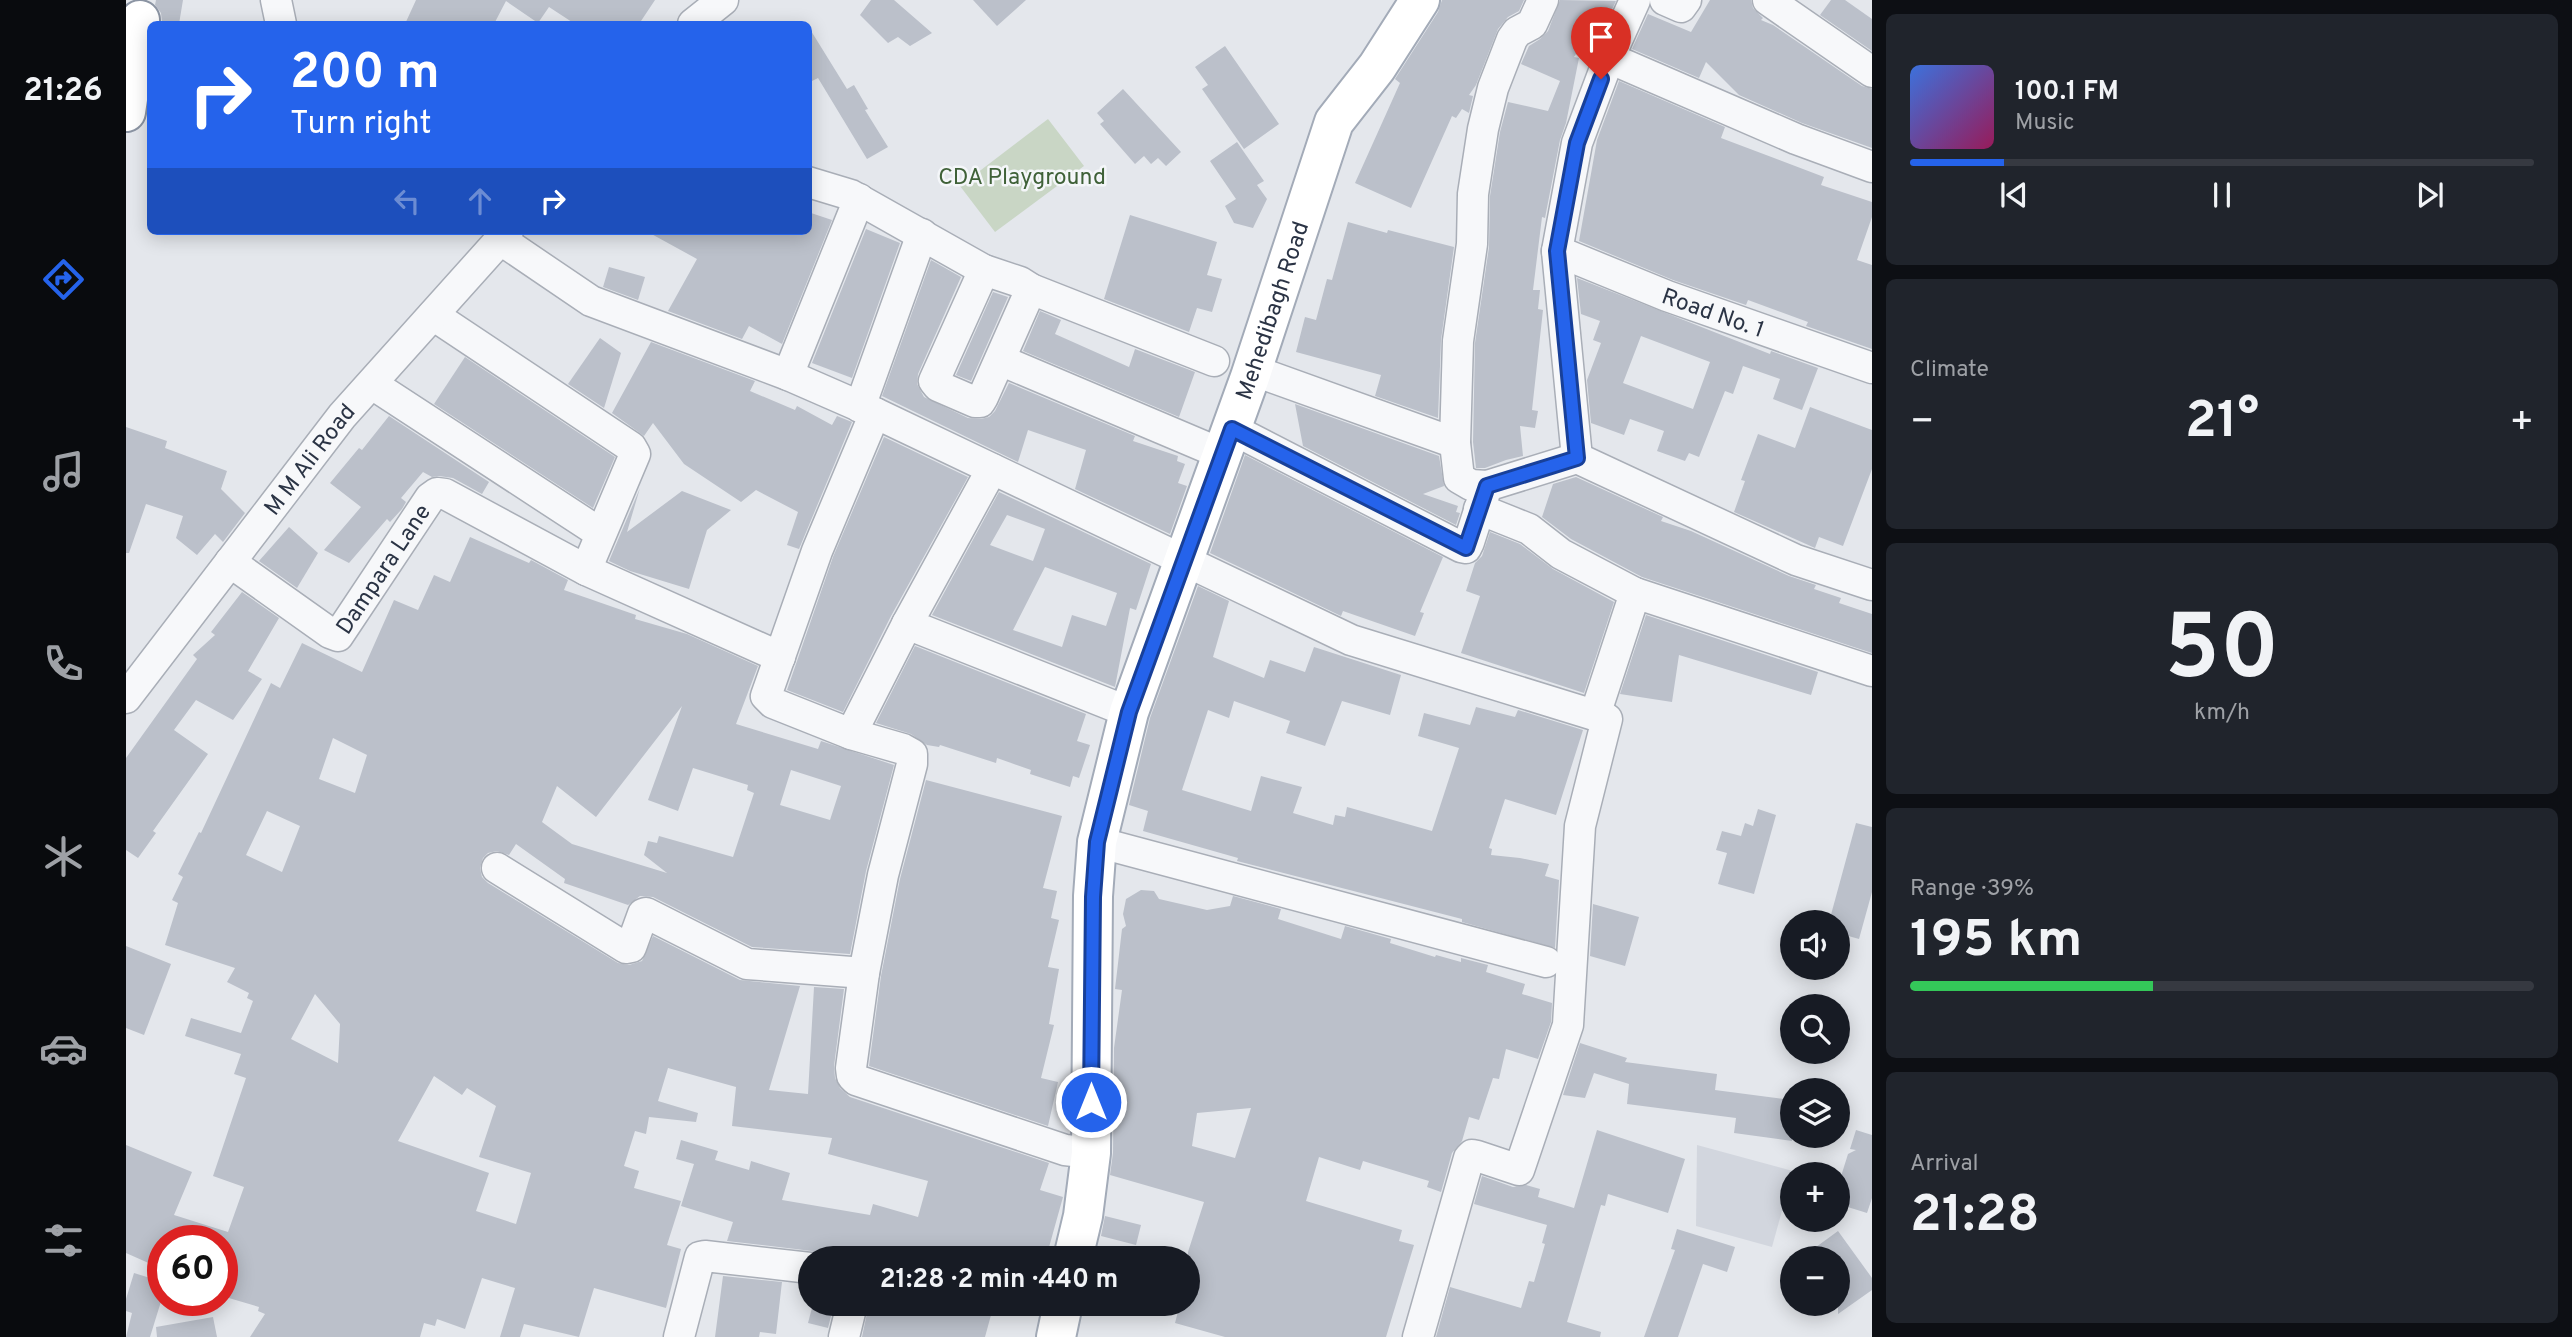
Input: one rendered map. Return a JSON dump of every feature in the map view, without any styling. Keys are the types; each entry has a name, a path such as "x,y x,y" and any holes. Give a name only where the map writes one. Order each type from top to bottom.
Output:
{"main road":[{"path":"1334,122 1373,26 1392,0"},
{"name":"Mehedibagh Road","path":"1076,1246 1083,1216 1091,1153 1093,897 1097,842 1129,712 1227,442 1334,122 1377,67 1420,0"},
{"path":"126,112 132,12"},
{"path":"1056,1337 1060,1316"}],"street":[{"path":"276,0 280,21"},
{"path":"697,21 723,0"},
{"path":"1543,0 1532,24 1517,32 1512,39 1493,88 1483,129 1473,194 1472,244 1460,315 1455,443 1459,478 1561,554 1635,593 1872,671"},
{"path":"1577,458 1557,251 1577,143 1609,58 1635,0"},
{"path":"1665,0 1681,7 1686,0"},
{"path":"1768,0 1872,72"},
{"path":"1609,58 1796,139 1872,167"},
{"path":"812,183 859,199 984,270 1214,361"},
{"path":"788,374 859,199"},
{"path":"922,234 867,410 766,696 773,703 912,754 912,764 883,875 864,973 852,1076 856,1080 1065,1150 1091,1153"},
{"path":"504,235 592,302 788,374 992,468 1351,640 1605,718 1607,721 1580,826 1568,1026 1520,1170 1477,1156 1472,1155 1469,1158 1418,1337"},
{"name":"M M Ali Road","path":"126,698 342,416 504,235"},
{"name":"Road No. 1","path":"1557,251 1667,296 1872,368"},
{"path":"984,270 934,381 938,386 980,402 1031,289"},
{"path":"433,316 631,447 635,454 586,570 780,657"},
{"path":"1000,360 1227,442 1461,547 1466,548 1469,542 1483,498 1577,458 1796,560 1872,585"},
{"path":"1252,370 1455,443"},
{"path":"372,384 600,533"},
{"path":"851,733 992,468"},
{"name":"Dampara Lane","path":"230,562 338,636 430,498 437,493 445,494 586,570"},
{"path":"1595,715 1635,593"},
{"path":"907,624 1129,712"},
{"path":"1097,842 1546,962"},
{"path":"497,869 626,948 631,947 634,942 643,914 646,913 747,964 864,973"},
{"path":"679,1337 700,1257 798,1267"},
{"path":"844,1337 849,1316"}],"shaded area":[{"path":"1697,1145 1780,1167 1780,1218 1772,1247 1696,1226"}],"green space":[{"name":"CDA Playground","path":"1048,119 1084,166 995,232 960,186"}],"building":[{"path":"156,0 183,0 180,21 162,21 161,13 155,5"},
{"path":"416,0 655,0 641,21 570,21 549,7 539,21 535,21 506,1 496,21 406,21"},
{"path":"871,0 894,0 932,33 910,46 898,37 888,43 860,15"},
{"path":"973,0 1026,0 997,26"},
{"path":"1442,0 1524,0 1519,11 1508,17 1498,29 1476,85 1469,95 1473,96 1469,113 1462,109 1456,118 1452,116 1411,208 1355,183 1400,83 1395,79 1438,12"},
{"path":"1560,0 1616,1 1599,37 1584,34 1580,56 1576,54 1574,57 1579,58 1566,123 1560,140 1545,218 1542,217 1533,290 1540,290 1538,309 1543,310 1532,410 1538,411 1535,428 1520,426 1523,456 1485,468 1476,468 1473,442 1475,343 1489,247 1490,196 1500,132 1508,102 1548,111 1560,81 1521,64 1529,46 1548,31"},
{"path":"1710,0 1751,0 1753,8 1763,18 1761,20 1773,25 1862,86 1872,89 1872,148 1802,123 1739,95 1706,62 1699,78 1632,49 1648,14 1691,32"},
{"path":"1831,0 1845,0 1872,19 1872,51 1820,15"},
{"path":"812,32 847,89 854,85 868,109 865,110 888,147 867,159 818,78 812,81"},
{"path":"1225,46 1279,124 1244,149 1202,89 1208,85 1195,67"},
{"path":"1619,81 1725,127 1721,138 1824,177 1821,185 1872,202 1872,217 1857,260 1872,265 1872,349 1806,326 1808,322 1748,300 1746,305 1673,280 1579,241 1597,140"},
{"path":"1123,89 1181,152 1166,166 1158,158 1151,164 1144,156 1135,164 1100,124 1104,121 1097,113"},
{"path":"1237,142 1264,181 1257,185 1267,199 1253,228 1234,223 1225,206 1236,199 1210,161"},
{"path":"812,213 832,220 782,344 749,326 742,339 668,311 697,259 653,235 812,235"},
{"path":"1130,215 1217,242 1207,275 1222,279 1212,312 1197,308 1189,332 1104,299"},
{"path":"1348,222 1454,247 1441,340 1438,418 1375,396 1381,375 1296,352 1305,317 1316,320 1327,279 1332,280"},
{"path":"866,229 900,243 852,378 812,363"},
{"path":"931,260 961,277 918,374 917,384 924,397 968,418 981,419 989,417 995,411 1009,383 1135,436 1133,441 1178,456 1177,461 1185,464 1178,483 1187,486 1170,534 1075,489 1086,450 1028,430 1018,462 882,396"},
{"path":"609,267 645,277 638,300 603,287"},
{"path":"1577,278 1770,354 1771,351 1818,368 1802,410 1773,399 1780,379 1743,366 1733,394 1725,391 1699,457 1689,453 1685,461 1657,451 1664,431 1630,419 1624,435 1591,423 1587,380 1601,343 1593,340 1600,321 1581,314","holes":["1641,336 1710,362 1693,409 1623,383"]},
{"path":"993,292 1008,297 971,381 956,375"},
{"path":"1040,311 1061,320 1055,334 1129,367 1135,349 1195,372 1179,417 1023,351"},
{"path":"600,338 621,353 604,408 568,384"},
{"path":"651,342 755,381 750,391 795,410 797,406 832,425 837,416 852,422 799,549 787,545 798,512 756,490 741,502 684,464 653,423 644,436 612,413"},
{"path":"465,357 615,457 593,508 434,404"},
{"path":"1295,404 1439,456 1444,486 1423,494 1458,506 1456,512 1460,513 1456,525 1303,446"},
{"path":"1810,407 1872,430 1872,469 1843,546 1819,537 1815,548 1734,512 1745,481 1741,480 1758,434 1795,448"},
{"path":"389,416 489,482 482,494 453,478 432,477 423,472 401,498 406,502 402,509 390,522 387,519 349,563 324,550 361,507 330,483 359,448 362,450"},
{"path":"126,427 167,441 165,448 227,471 221,489 245,513 223,542 215,534 197,555 176,538 183,516 146,504 129,553 126,553"},
{"path":"884,437 968,477 891,616 843,712 787,690 833,557"},
{"path":"1245,455 1443,557 1420,612 1424,613 1415,636 1343,611 1341,616 1210,553"},
{"path":"1576,477 1663,517 1661,521 1691,531 1789,576 1816,585 1814,589 1841,598 1839,603 1872,614 1872,653 1642,577 1571,539 1542,517 1553,484"},
{"path":"640,488 627,532 682,491 731,510 707,530 689,589 630,571 609,561"},
{"path":"999,492 1151,564 1136,610 1130,608 1115,687 932,615","holes":["1007,515 1045,529 1033,561 990,545","1045,567 1117,593 1106,626 1072,615 1062,647 1013,630"]},
{"path":"289,527 318,553 297,588 259,561"},
{"path":"1490,532 1520,544 1553,569 1614,602 1584,693 1461,653 1480,596 1466,591 1475,563 1482,556"},
{"path":"470,537 529,563 531,560 568,580 564,590 636,615 635,619 687,634 758,666 736,724 818,749 821,741 894,765 866,871 850,954 752,947 653,897 640,896 628,905 564,883 565,879 516,844 509,855 497,851 488,853 480,868 482,877 618,963 629,965 642,961 653,936 740,980 800,986 769,1090 808,1094 814,987 844,989 834,1066 835,1078 840,1088 850,1097 1049,1163 1040,1190 1063,1197 1049,1246 798,1246 798,1249 727,1241 733,1222 681,1206 694,1164 676,1159 681,1140 718,1151 715,1160 749,1170 751,1161 790,1173 782,1200 870,1215 873,1204 918,1217 928,1181 828,1154 832,1138 732,1126 736,1087 668,1068 658,1101 698,1113 696,1122 649,1117 646,1134 635,1131 624,1166 639,1171 634,1188 681,1201 667,1245 681,1249 666,1308 594,1288 579,1337 524,1324 520,1337 500,1337 515,1288 482,1278 465,1329 437,1319 435,1326 424,1323 420,1337 250,1337 265,1314 258,1311 259,1307 238,1301 238,1225 230,1225 244,1187 213,1176 246,1078 234,1074 241,1054 185,1036 191,1018 241,1033 253,1001 247,998 249,993 227,982 235,968 165,945 178,903 172,900 183,877 178,874 199,832 201,833 271,683 280,688 302,643 362,672 394,600 418,610 434,575 450,582","holes":["682,706 648,800 678,811 693,768 748,785 747,790 754,793 733,857 659,836 657,843 648,841 644,855 667,873 572,844 542,822 557,786 596,817","333,738 367,755 355,793 319,779","791,770 841,786 830,820 780,805","267,811 300,826 282,872 246,855","315,994 340,1024 338,1063 291,1039","434,1076 462,1095 467,1088 496,1106 479,1157 531,1173 516,1224 476,1211 489,1173 398,1141"]},
{"path":"1198,586 1229,601 1213,657 1264,678 1270,660 1305,672 1314,647 1401,675 1390,715 1342,701 1325,746 1286,733 1290,721 1234,701 1229,718 1208,710 1182,790 1251,811 1261,776 1302,787 1293,813 1333,825 1335,815 1345,817 1347,807 1432,831 1459,748 1418,736 1424,713 1470,725 1476,707 1515,717 1518,710 1583,730 1556,815 1505,799 1489,848 1492,849 1491,855 1549,864 1545,876 1559,880 1555,948 1462,922 1462,919 1237,861 1238,858 1143,831 1148,811 1129,805 1150,718"},
{"path":"242,592 279,618 248,671 262,679 233,720 196,700 174,730 208,754 153,831 156,833 138,858 126,850 126,758 197,659 193,655 215,635 211,632"},
{"path":"1646,615 1818,672 1811,695 1679,655 1672,702 1620,694"},
{"path":"915,646 1086,714 1077,741 1090,745 1079,778 1073,776 1070,787 1030,774 1031,770 997,758 996,763 940,745 927,745 911,734 876,723"},
{"path":"926,780 1062,816 1043,888 1057,891 1051,918 1059,920 1048,967 1059,969 1049,1024 1054,1025 1041,1078 1058,1082 1048,1126 869,1066 881,976 900,879"},
{"path":"1758,809 1776,815 1754,894 1718,884 1727,853 1716,850 1722,831 1741,836 1745,823 1753,826"},
{"path":"1856,823 1872,827 1872,892 1859,939 1850,936 1850,910 1832,910"},
{"path":"1141,890 1154,891 1159,899 1207,910 1230,906 1233,896 1281,909 1278,919 1341,939 1345,926 1391,939 1390,943 1435,957 1436,955 1461,962 1461,958 1488,965 1486,972 1525,984 1522,994 1552,1003 1551,1022 1538,1059 1506,1049 1499,1079 1493,1078 1479,1120 1469,1117 1462,1141 1452,1153 1441,1192 1427,1187 1429,1181 1363,1161 1360,1170 1319,1157 1306,1201 1402,1230 1399,1241 1414,1245 1386,1337 1225,1337 1175,1323 1177,1316 1200,1316 1200,1246 1190,1246 1204,1202 1110,1175 1113,1153 1114,1048 1122,990 1115,989 1122,929 1126,926 1123,914 1126,899","holes":["1251,1108 1235,1158 1192,1146 1197,1113"]},
{"path":"1593,904 1639,917 1625,966 1590,956"},
{"path":"126,946 171,964 144,1035 126,1028"},
{"path":"1580,1043 1627,1058 1625,1062 1717,1074 1715,1090 1780,1098 1780,1139 1734,1133 1736,1118 1627,1104 1629,1084 1594,1073 1585,1098 1563,1095"},
{"path":"1597,1130 1685,1159 1668,1213 1608,1194 1605,1206 1601,1205 1567,1322 1601,1332 1600,1337 1436,1337 1450,1287 1521,1308 1529,1281 1534,1282 1545,1244 1542,1243 1547,1225 1474,1204 1482,1176 1513,1187 1526,1185 1540,1189 1538,1197 1574,1208"},
{"path":"1856,1130 1872,1135 1872,1198 1867,1213 1850,1208 1850,1162 1846,1162 1848,1154 1856,1150 1850,1149"},
{"path":"126,1145 192,1172 174,1215 206,1225 147,1225 147,1262 126,1253"},
{"path":"1105,1216 1141,1225 1136,1245 1101,1236"},
{"path":"1677,1229 1735,1247 1727,1272 1703,1264 1678,1337 1644,1337 1675,1250 1671,1249"},
{"path":"1839,1232 1849,1246 1817,1246"},
{"path":"1850,1248 1872,1278 1872,1290 1850,1306"},
{"path":"134,1273 147,1277 147,1316 156,1316 150,1337 126,1337 132,1313 126,1311 126,1299"},
{"path":"723,1276 782,1282 776,1334 760,1332 759,1337 715,1337"},
{"path":"810,1316 831,1316 828,1328 808,1323"},
{"path":"866,1316 991,1316 985,1337 862,1337"},
{"path":"213,1317 217,1337 157,1337 156,1327"}],"route":[{"path":"1091,1102 1093,897 1097,842 1129,712 1232,429 1466,548 1487,486 1577,458 1557,251 1577,143 1601,79"}]}
